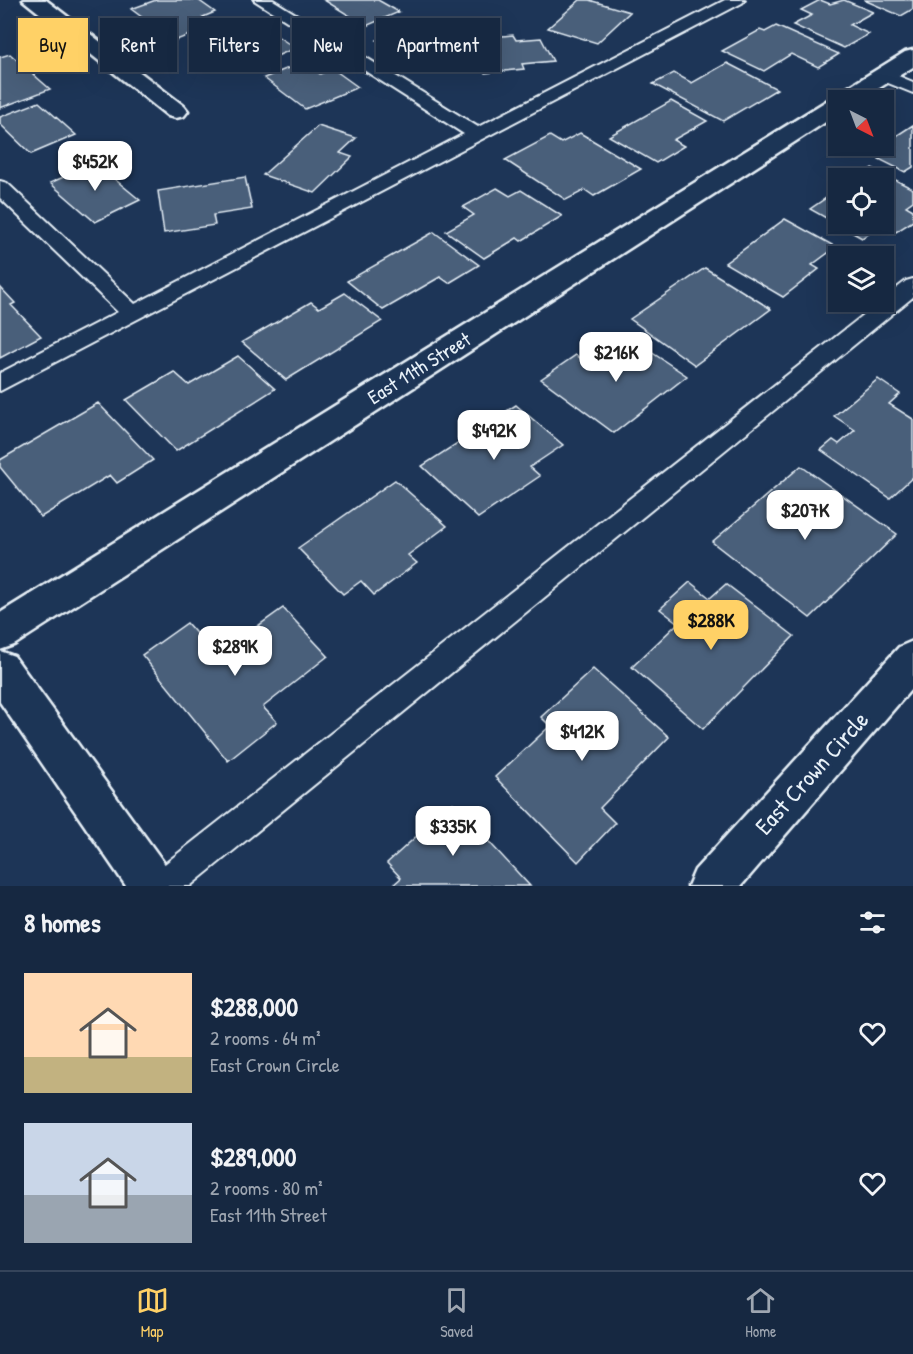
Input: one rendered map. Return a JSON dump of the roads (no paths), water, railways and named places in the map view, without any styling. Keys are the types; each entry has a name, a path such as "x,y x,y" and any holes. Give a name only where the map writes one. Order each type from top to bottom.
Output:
{"street":[{"path":"33,0 176,111"},
{"path":"860,90 913,57"},
{"name":"East 11th Street","path":"0,633 828,110"},
{"name":"East Crown Circle","path":"711,886 913,659"},
{"path":"0,669 153,886"}],"lane":[{"path":"262,0 478,135"},
{"path":"0,383 731,1"},
{"path":"884,75 913,88"},
{"path":"0,187 133,314"},
{"path":"165,886 913,286"}]}
